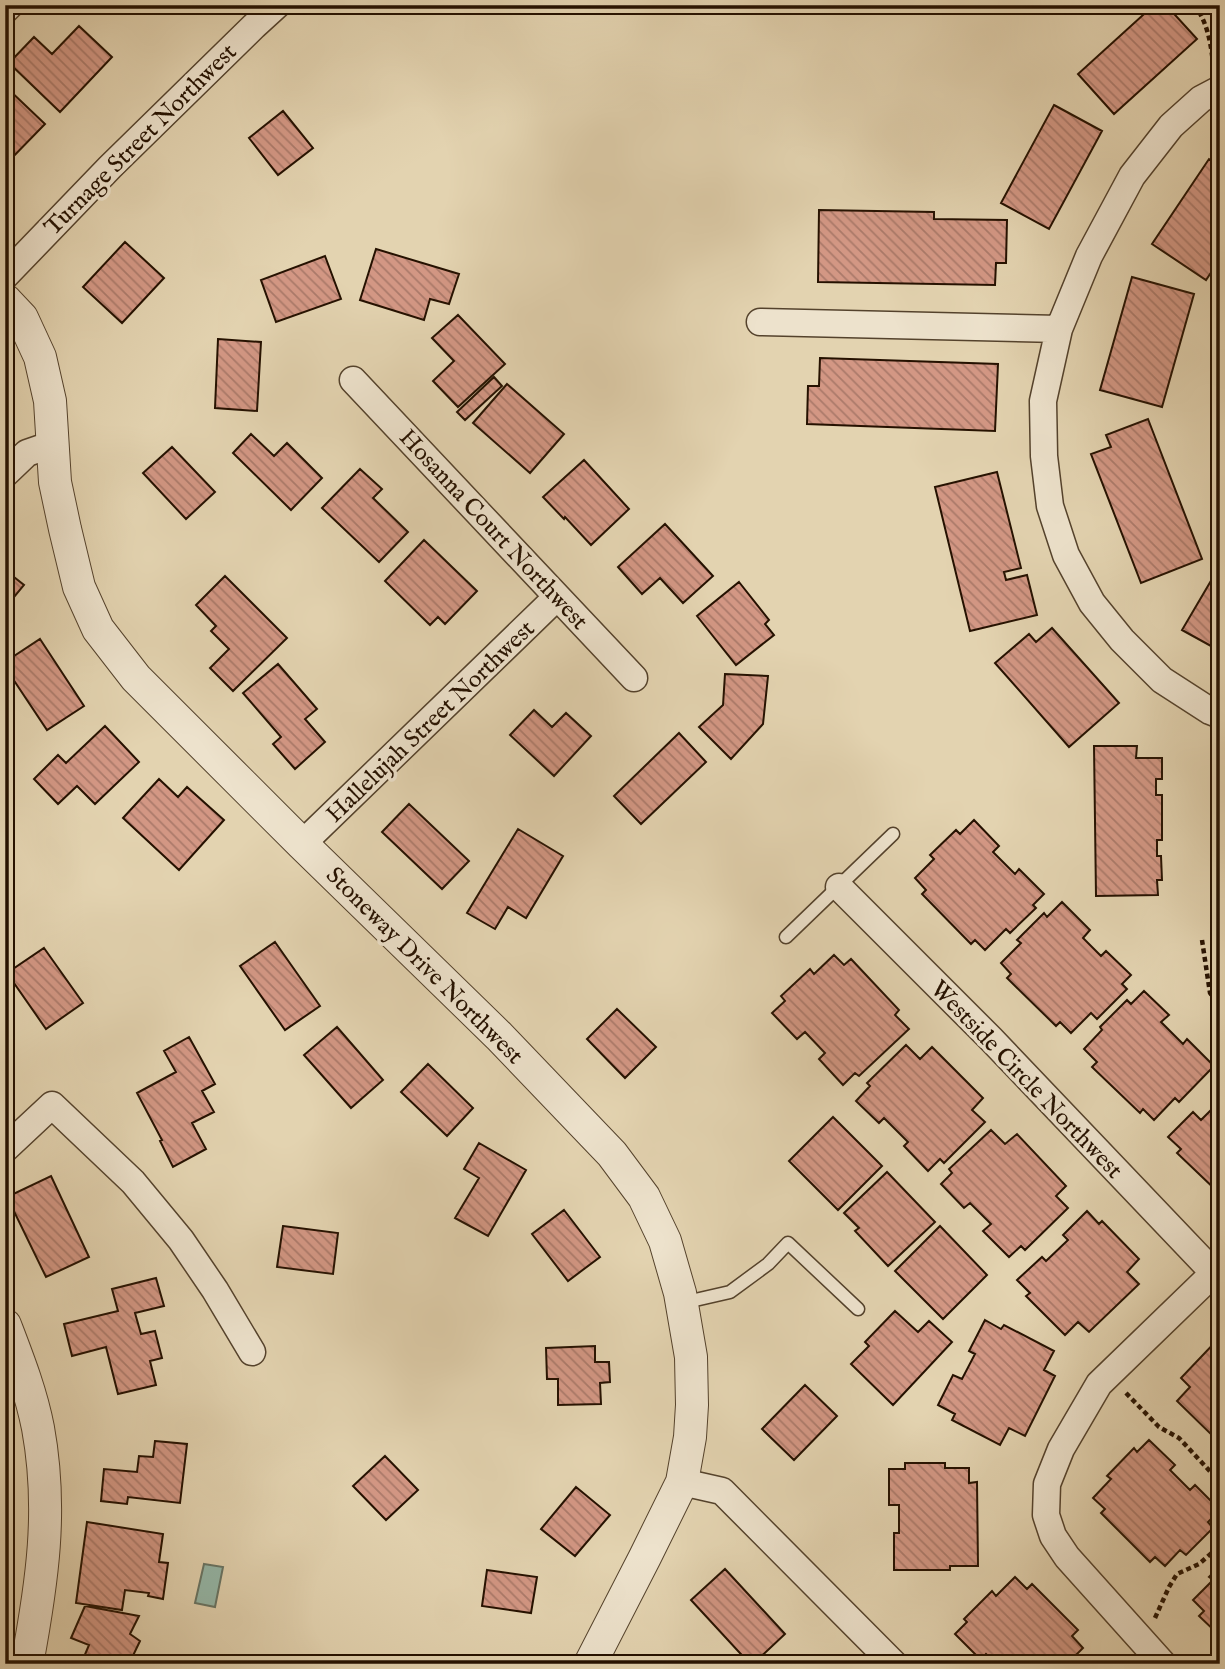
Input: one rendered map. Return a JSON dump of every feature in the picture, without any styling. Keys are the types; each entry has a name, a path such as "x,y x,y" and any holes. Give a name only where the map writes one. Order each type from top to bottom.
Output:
{"street":[{"path":"5,10 10,5"},
{"name":"Turnage Street Northwest","path":"5,276 110,167 277,5"},
{"path":"1217,79 1201,99 1171,126 1132,176 1089,256 1059,329 1043,401 1044,456 1050,506 1066,555 1092,603 1122,640 1162,680 1220,715"},
{"name":"Stoneway Drive Northwest","path":"5,300 22,318 40,357 50,401 55,482 65,529 79,587 98,629 136,678 302,845 499,1036 612,1154 644,1197 665,1241 691,1357 690,1437 682,1482 590,1664"},
{"path":"760,322 1059,329"},
{"name":"Hosanna Court Northwest","path":"353,380 634,678"},
{"path":"5,474 27,453 53,444"},
{"name":"Hallelujah Street Northwest","path":"302,845 557,597"},
{"name":"Westside Circle Northwest","path":"839,887 1217,1270 1099,1384 1061,1449 1046,1484 1046,1515 1053,1536 1067,1557 1163,1664"},
{"path":"5,1149 52,1105 132,1182 181,1240 252,1352"},
{"path":"5,1325 23,1373 42,1455 44,1554 27,1664"},
{"path":"682,1482 722,1491 894,1664"}],"lane":[{"path":"786,937 893,834"},
{"path":"681,1303 730,1292 768,1264 788,1243 858,1309"}],"path":[{"path":"1194,5 1210,39 1217,79"},
{"path":"1202,940 1210,993 1220,1006"},
{"path":"1109,1375 1159,1427 1179,1438 1220,1482"},
{"path":"1144,1643 1177,1574 1199,1564 1220,1542"}],"shaded area":[{"path":"204,1564 223,1567 215,1607 195,1603"}],"building":[{"path":"1154,5 1166,5 1197,39 1114,114 1078,74"},
{"path":"79,26 112,57 60,112 9,63 34,37 52,54"},
{"path":"5,86 45,124 5,165"},
{"path":"1054,105 1102,131 1049,229 1001,203"},
{"path":"283,111 313,148 278,175 249,138"},
{"path":"1209,159 1220,166 1220,259 1206,280 1152,244"},
{"path":"819,210 934,212 934,219 1007,220 1006,263 996,263 995,285 818,282"},
{"path":"125,242 164,278 122,323 83,287"},
{"path":"376,249 459,274 449,304 430,299 424,320 360,300"},
{"path":"325,256 341,299 276,322 261,280"},
{"path":"1132,277 1194,294 1162,407 1100,390"},
{"path":"458,315 505,364 458,407 433,381 454,361 432,338"},
{"path":"218,339 261,342 257,411 215,408"},
{"path":"820,358 998,364 995,431 807,424 808,386 819,386"},
{"path":"494,377 502,386 465,420 457,412"},
{"path":"507,384 564,434 530,473 473,423"},
{"path":"1148,419 1202,559 1141,583 1091,454 1111,447 1106,435"},
{"path":"251,434 274,456 287,443 322,478 291,510 233,453"},
{"path":"172,447 215,492 186,519 143,473"},
{"path":"584,460 629,509 591,545 543,497"},
{"path":"360,469 382,489 373,498 408,532 379,562 322,508"},
{"path":"997,472 1021,568 1004,572 1006,580 1027,575 1037,615 970,631 935,487"},
{"path":"665,524 713,576 683,603 660,578 642,594 618,567"},
{"path":"424,540 477,591 445,624 438,617 430,625 385,581"},
{"path":"5,570 24,585 5,608"},
{"path":"1215,574 1220,577 1220,651 1182,630"},
{"path":"225,576 287,638 233,691 210,668 229,649 211,631 216,626 196,605"},
{"path":"739,582 769,620 765,624 774,635 736,665 697,616"},
{"path":"1052,628 1119,703 1069,747 995,663 1029,634 1036,642"},
{"path":"40,639 84,706 47,730 5,667 5,662"},
{"path":"278,664 317,709 305,719 325,742 295,769 273,744 281,737 243,693"},
{"path":"725,674 768,676 763,724 731,759 699,727 723,705"},
{"path":"534,710 552,727 566,713 591,736 554,776 510,735"},
{"path":"105,726 139,762 95,804 77,786 58,804 34,779 58,755 66,763"},
{"path":"679,733 706,762 641,824 614,796"},
{"path":"1094,746 1137,746 1136,758 1162,758 1162,779 1156,779 1156,795 1162,795 1162,840 1157,840 1157,856 1161,856 1162,880 1157,880 1158,895 1096,896"},
{"path":"159,779 178,797 187,787 224,820 179,870 123,818"},
{"path":"409,804 469,861 442,889 382,832"},
{"path":"974,820 999,846 993,852 1015,874 1019,869 1044,894 1033,905 1036,908 1010,933 1006,929 985,950 975,940 971,944 922,894 926,890 915,878 934,859 930,855 956,830 960,834"},
{"path":"518,829 563,856 526,918 508,907 495,929 467,913"},
{"path":"1062,902 1090,930 1083,938 1101,956 1106,951 1131,975 1122,984 1127,989 1097,1019 1091,1013 1071,1033 1060,1022 1056,1026 1007,978 1011,974 1001,963 1021,943 1017,940 1044,913 1047,917"},
{"path":"275,942 320,1006 285,1030 240,966"},
{"path":"44,948 83,1003 46,1029 7,973"},
{"path":"834,955 844,965 851,959 899,1010 895,1015 909,1029 859,1076 855,1073 843,1085 819,1059 825,1053 805,1032 797,1039 772,1013 785,1001 781,996 810,969 814,974"},
{"path":"1144,991 1169,1015 1161,1022 1183,1044 1187,1039 1214,1066 1179,1102 1175,1098 1154,1120 1143,1109 1140,1113 1092,1067 1097,1062 1084,1049 1102,1030 1100,1027 1127,1000 1131,1004"},
{"path":"617,1009 656,1047 625,1078 587,1039"},
{"path":"337,1027 383,1080 351,1108 304,1055"},
{"path":"189,1037 215,1084 202,1091 214,1112 192,1123 206,1149 173,1167 137,1093 176,1072 164,1051"},
{"path":"906,1045 920,1059 932,1047 983,1098 972,1110 985,1122 944,1163 940,1159 928,1171 904,1146 908,1142 884,1118 879,1123 856,1101 870,1086 867,1083"},
{"path":"428,1064 473,1108 447,1136 401,1092"},
{"path":"1220,1101 1219,1193 1177,1153 1181,1149 1168,1137 1193,1112 1201,1120"},
{"path":"833,1117 882,1166 838,1210 789,1161"},
{"path":"991,1130 1005,1144 1017,1134 1066,1186 1056,1196 1068,1208 1025,1250 1021,1246 1009,1257 983,1231 991,1224 970,1203 964,1208 941,1184 952,1173 949,1169"},
{"path":"479,1143 526,1170 488,1236 455,1218 479,1178 464,1169"},
{"path":"887,1172 935,1222 888,1266 855,1231 859,1228 844,1213"},
{"path":"51,1176 89,1257 46,1277 7,1197"},
{"path":"564,1210 600,1257 568,1281 532,1234"},
{"path":"1087,1211 1099,1224 1102,1221 1139,1259 1127,1272 1139,1284 1089,1332 1078,1322 1065,1335 1026,1296 1030,1293 1017,1280 1042,1257 1046,1261 1068,1240 1063,1235"},
{"path":"283,1226 338,1233 333,1274 277,1267"},
{"path":"940,1226 987,1275 943,1319 895,1271"},
{"path":"156,1278 164,1306 135,1313 141,1334 155,1331 162,1358 150,1361 156,1385 118,1394 106,1347 72,1356 64,1324 118,1311 112,1289"},
{"path":"895,1311 918,1332 929,1321 952,1342 893,1405 851,1364 869,1346 865,1342"},
{"path":"985,1320 1001,1329 1004,1325 1054,1351 1044,1370 1055,1376 1025,1436 1009,1428 1000,1445 952,1420 955,1414 938,1405 953,1375 962,1379 975,1354 969,1351"},
{"path":"1220,1337 1220,1443 1177,1401 1190,1387 1181,1378"},
{"path":"595,1346 595,1362 609,1362 610,1382 600,1383 601,1404 558,1405 558,1379 547,1379 546,1348"},
{"path":"805,1385 837,1416 794,1460 762,1429"},
{"path":"1149,1440 1175,1465 1170,1470 1190,1490 1195,1485 1220,1510 1208,1522 1213,1528 1186,1555 1180,1550 1165,1566 1155,1557 1150,1562 1101,1513 1105,1509 1093,1498 1111,1479 1107,1476 1134,1448 1137,1452"},
{"path":"155,1441 187,1444 180,1503 128,1497 127,1504 101,1501 104,1469 137,1472 139,1456 153,1457"},
{"path":"385,1456 418,1490 386,1520 353,1486"},
{"path":"905,1463 945,1463 945,1468 969,1468 969,1483 977,1482 978,1566 950,1566 950,1570 894,1570 894,1533 899,1533 899,1505 889,1505 889,1469 905,1469"},
{"path":"576,1487 610,1515 575,1556 541,1529"},
{"path":"87,1522 163,1534 159,1562 168,1563 163,1599 148,1596 149,1593 125,1590 122,1610 76,1603"},
{"path":"1220,1566 1220,1636 1199,1616 1204,1611 1193,1600 1213,1580 1209,1577"},
{"path":"725,1569 785,1634 753,1664 750,1664 691,1600"},
{"path":"487,1570 537,1577 531,1613 482,1606"},
{"path":"1015,1577 1027,1589 1032,1584 1078,1630 1072,1636 1083,1648 1067,1664 996,1664 986,1654 981,1660 955,1634 967,1622 964,1619 992,1591 996,1596"},
{"path":"85,1606 139,1616 130,1634 140,1641 129,1664 81,1664 89,1645 71,1638"}]}
